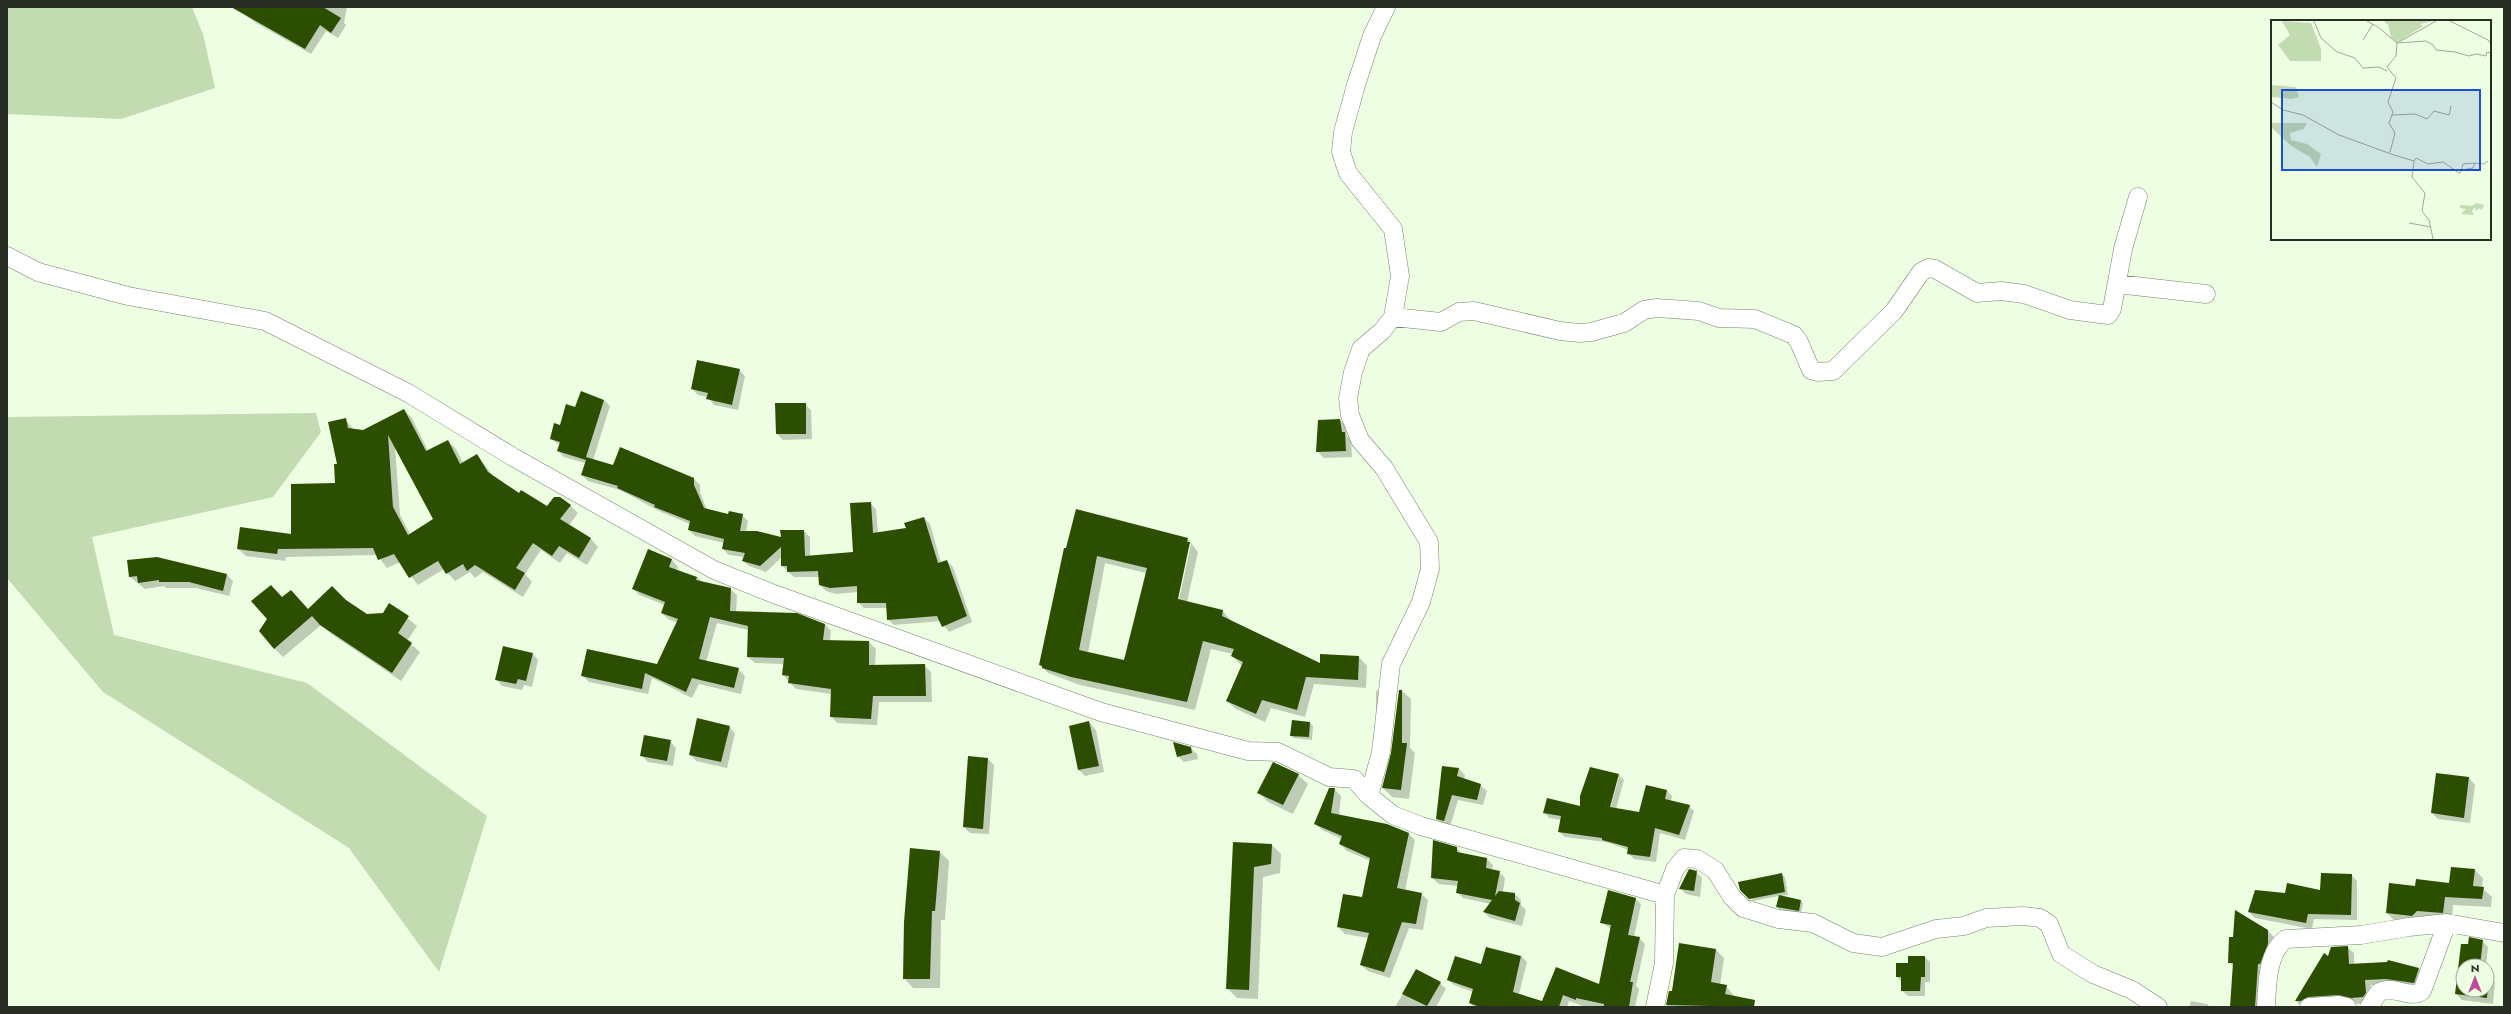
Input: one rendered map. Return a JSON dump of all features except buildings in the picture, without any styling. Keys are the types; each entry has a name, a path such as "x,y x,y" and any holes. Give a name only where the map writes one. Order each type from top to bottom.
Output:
{"street":[{"path":"1369,796 1381,752 1391,664 1421,602 1430,569 1429,542 1384,468 1360,440 1350,415 1348,398 1353,372 1361,349 1382,330 1393,317 1400,276 1393,229 1348,173 1341,152 1356,85 1372,36 1386,7"},
{"path":"1393,317 1442,322 1459,312 1474,311 1565,332 1586,333 1624,323 1637,314 1651,309 1688,309 1719,318 1755,319 1790,334 1799,342 1811,370 1827,372 1838,368 1866,337 1894,311 1925,269 1935,269 1977,293 2001,291 2024,294 2070,310 2103,316 2108,315 2112,309 2123,249 2138,197"},
{"path":"7,256 38,272 128,296 265,321 408,393 513,457 714,570 1101,712 1248,751 1278,752 1329,777 1354,779 1369,796 1393,815 1421,826 1665,895"},
{"path":"2117,284 2206,294"},
{"path":"1655,1007 1664,963 1665,895 1675,869 1684,858 1697,859 1715,870 1732,897 1743,908 1778,919 1814,922 1853,943 1882,947 1936,929 1964,926 1986,918 2023,916 2040,918 2049,924 2061,954 2093,974 2132,990 2158,1007"},
{"path":"2369,1007 2378,993 2386,989 2412,994 2422,991 2448,924"},
{"path":"2266,1007 2267,989 2274,957 2286,939 2362,936 2409,927 2448,924 2504,933"},
{"path":"2309,1007 2339,1005 2347,1007"}],"green space":[{"path":"7,7 192,7 203,34 215,88 121,119 7,114"},
{"path":"316,413 321,432 273,497 92,537 114,635 307,683 487,816 439,972 349,848 103,692 7,578 7,417"}]}
